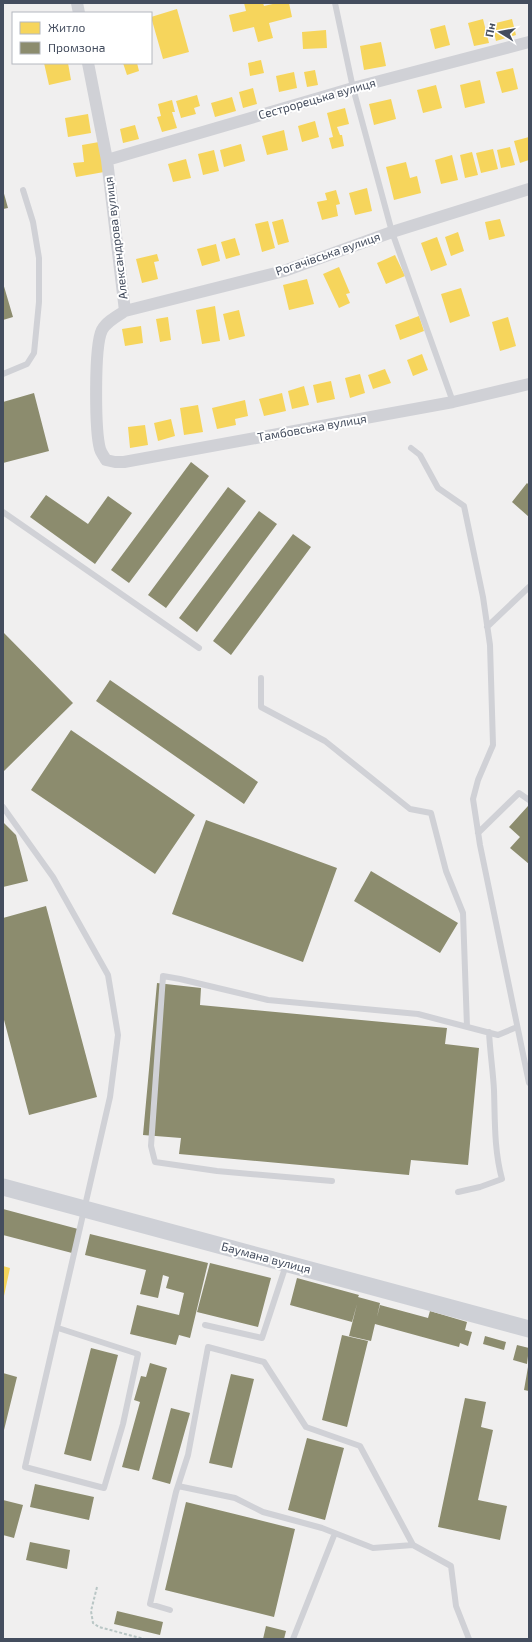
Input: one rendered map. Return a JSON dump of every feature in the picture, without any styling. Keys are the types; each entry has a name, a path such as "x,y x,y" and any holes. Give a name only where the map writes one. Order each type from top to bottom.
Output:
{"main road":[{"name":"Баумана вулиця","path":"3,1187 529,1329"}],"street":[{"name":"Сестрорецька вулиця","path":"107,160 353,88 529,42"},
{"name":"Александрова вулиця","path":"88,64 107,160 125,311 103,329 98,338 96,362 98,437 100,450"},
{"name":"Рогачівська вулиця","path":"125,311 284,271 392,232 529,189"},
{"name":"Тамбовська вулиця","path":"100,450 106,460 124,462 453,402 529,384"}],"lane":[{"path":"334,3 353,88 392,232 453,402"},
{"path":"3,374 27,364 34,353 39,302 39,258 33,222 23,190"},
{"path":"411,448 420,455 438,488 464,506 479,576 490,645 493,745 478,780 473,798 478,833 529,1083"},
{"path":"3,512 199,648"},
{"path":"487,627 529,588"},
{"path":"261,678 261,707 325,740 410,809 431,813 446,871 463,913 467,1027"},
{"path":"478,833 519,793 529,800"},
{"path":"3,807 53,877 108,975 118,1035 110,1097 25,1467 104,1488 123,1424 138,1354 58,1328"},
{"path":"332,1181 217,1171 155,1162 151,1146 163,976 268,1000 418,1014 498,1034 517,1027"},
{"path":"458,1192 480,1187 502,1179 499,1168 495,1129 494,1089 489,1032"},
{"path":"205,1325 262,1338 286,1264"},
{"path":"170,1610 150,1604 178,1486 188,1454 208,1347 264,1362 306,1428 360,1446 412,1545"},
{"path":"178,1486 235,1498 264,1512 335,1533 373,1548 412,1545 451,1566 456,1606 469,1639"},
{"path":"293,1639 335,1533"}],"path":[{"path":"97,1587 91,1611 93,1623 99,1628 144,1639"}],"building: Житло":[{"path":"244,3 263,3 264,6 277,3 289,3 292,17 269,23 273,38 258,42 254,27 233,32 229,15 246,11"},
{"path":"177,9 189,52 163,59 152,17"},
{"path":"483,19 489,43 474,46 468,23"},
{"path":"512,19 516,35 496,41 492,24"},
{"path":"445,25 450,45 435,49 430,29"},
{"path":"326,30 327,48 303,49 302,32"},
{"path":"381,42 386,66 364,70 360,46"},
{"path":"261,60 264,73 250,76 248,63"},
{"path":"44,64 68,64 71,80 49,85"},
{"path":"123,64 137,64 139,71 127,75"},
{"path":"513,68 518,89 502,93 496,72"},
{"path":"315,70 318,85 307,87 304,72"},
{"path":"294,72 297,88 279,92 276,76"},
{"path":"480,80 485,103 465,108 460,85"},
{"path":"436,85 442,108 423,113 417,90"},
{"path":"253,88 257,104 243,108 239,92"},
{"path":"197,95 200,106 194,108 196,114 181,118 176,101"},
{"path":"232,97 236,111 215,117 211,103"},
{"path":"391,99 396,119 374,125 369,104"},
{"path":"172,100 175,112 172,112 177,128 162,132 157,117 161,116 158,104"},
{"path":"345,108 349,124 337,127 340,135 342,135 344,146 332,149 329,138 333,137 327,113"},
{"path":"88,114 91,133 68,137 65,118"},
{"path":"315,121 319,137 302,142 298,126"},
{"path":"135,125 139,139 123,143 120,129"},
{"path":"284,130 288,150 267,155 262,136"},
{"path":"529,137 529,160 520,163 514,141"},
{"path":"99,142 104,172 76,177 73,163 84,162 82,145"},
{"path":"241,144 245,161 224,167 220,150"},
{"path":"510,147 515,165 501,168 497,150"},
{"path":"493,149 498,169 481,173 476,153"},
{"path":"214,150 219,171 203,175 198,154"},
{"path":"472,152 478,175 465,178 460,155"},
{"path":"452,155 458,180 441,184 435,160"},
{"path":"186,159 191,178 173,182 168,164"},
{"path":"406,162 410,178 417,176 421,193 394,200 386,167"},
{"path":"367,188 372,211 355,215 349,193"},
{"path":"336,190 340,204 336,205 338,216 322,220 317,202 327,200 325,193"},
{"path":"283,219 289,242 278,245 272,222"},
{"path":"500,219 505,236 489,240 485,222"},
{"path":"268,221 275,248 262,252 255,224"},
{"path":"458,232 464,251 451,256 445,237"},
{"path":"437,237 447,265 431,271 421,243"},
{"path":"235,238 240,255 226,259 221,242"},
{"path":"216,244 220,261 202,266 197,249"},
{"path":"157,254 159,261 154,262 158,279 142,283 136,259"},
{"path":"395,255 405,276 386,284 377,263"},
{"path":"339,267 350,293 346,294 350,303 339,308 323,274"},
{"path":"307,279 314,304 289,310 283,285"},
{"path":"461,288 470,316 450,323 441,294"},
{"path":"215,306 220,341 202,344 196,310"},
{"path":"239,310 245,336 229,340 223,314"},
{"path":"419,316 424,331 400,340 395,325"},
{"path":"168,317 171,340 160,342 156,319"},
{"path":"508,317 516,346 500,351 492,322"},
{"path":"141,326 143,343 125,346 122,329"},
{"path":"422,354 428,370 413,376 407,360"},
{"path":"385,369 391,383 373,389 368,375"},
{"path":"360,374 365,393 350,398 345,378"},
{"path":"331,381 335,399 317,403 313,385"},
{"path":"304,386 309,405 292,409 288,391"},
{"path":"282,393 286,411 264,416 259,399"},
{"path":"245,400 248,416 235,419 236,425 217,429 212,408"},
{"path":"198,405 203,432 184,435 180,408"},
{"path":"171,419 175,436 158,441 154,423"},
{"path":"145,425 148,445 130,448 128,427"},
{"path":"3,1266 10,1268 4,1296 3,1296"}],"building: Промзона":[{"path":"3,190 8,208 3,209"},
{"path":"3,283 13,317 3,320"},
{"path":"34,393 49,451 3,463 3,402"},
{"path":"191,462 209,476 129,583 111,570"},
{"path":"527,483 529,485 529,517 512,502"},
{"path":"228,487 246,501 166,608 148,595"},
{"path":"46,495 88,524 108,496 132,513 95,564 30,517"},
{"path":"259,511 277,524 197,632 179,618"},
{"path":"293,534 311,547 231,655 213,641"},
{"path":"3,632 73,703 4,771 3,770"},
{"path":"110,680 258,782 244,804 96,701"},
{"path":"71,730 195,815 155,874 31,790"},
{"path":"528,806 529,864 510,848 520,837 509,827"},
{"path":"206,820 337,868 303,962 172,914"},
{"path":"3,822 16,835 28,881 3,887"},
{"path":"371,871 458,923 440,953 354,901"},
{"path":"46,906 97,1097 29,1115 3,1016 3,918"},
{"path":"157,983 201,988 200,1005 447,1028 445,1044 479,1048 468,1165 411,1160 409,1175 179,1154 181,1138 143,1135"},
{"path":"3,1209 78,1229 72,1253 3,1235"},
{"path":"90,1234 208,1263 190,1338 179,1335 176,1345 130,1334 137,1305 179,1315 184,1293 166,1288 169,1277 163,1275 158,1298 140,1294 146,1270 85,1255"},
{"path":"210,1263 271,1278 258,1327 197,1312"},
{"path":"297,1278 359,1295 358,1297 380,1303 377,1317 380,1305 428,1318 430,1311 467,1322 465,1330 472,1332 468,1346 460,1343 459,1347 375,1324 371,1341 349,1336 357,1304 352,1322 290,1305"},
{"path":"342,1335 368,1341 347,1427 322,1420"},
{"path":"485,1336 506,1342 504,1350 483,1344"},
{"path":"517,1345 529,1348 527,1364 513,1360"},
{"path":"91,1348 118,1355 91,1461 64,1454"},
{"path":"150,1363 167,1368 139,1471 122,1467 140,1402 134,1400 141,1376 146,1377"},
{"path":"529,1367 529,1391 524,1390"},
{"path":"3,1373 17,1377 4,1430 3,1430"},
{"path":"231,1374 254,1379 232,1468 209,1463"},
{"path":"465,1398 486,1402 481,1427 493,1430 478,1500 507,1506 500,1540 438,1527"},
{"path":"171,1408 190,1413 170,1484 152,1479"},
{"path":"307,1438 344,1448 325,1520 288,1510"},
{"path":"35,1484 94,1497 89,1520 30,1507"},
{"path":"3,1500 23,1505 14,1538 3,1535"},
{"path":"186,1502 295,1529 274,1617 165,1590"},
{"path":"30,1542 70,1550 67,1569 26,1560"},
{"path":"117,1611 163,1622 160,1635 114,1624"},
{"path":"266,1626 286,1631 284,1639 263,1639"}]}
